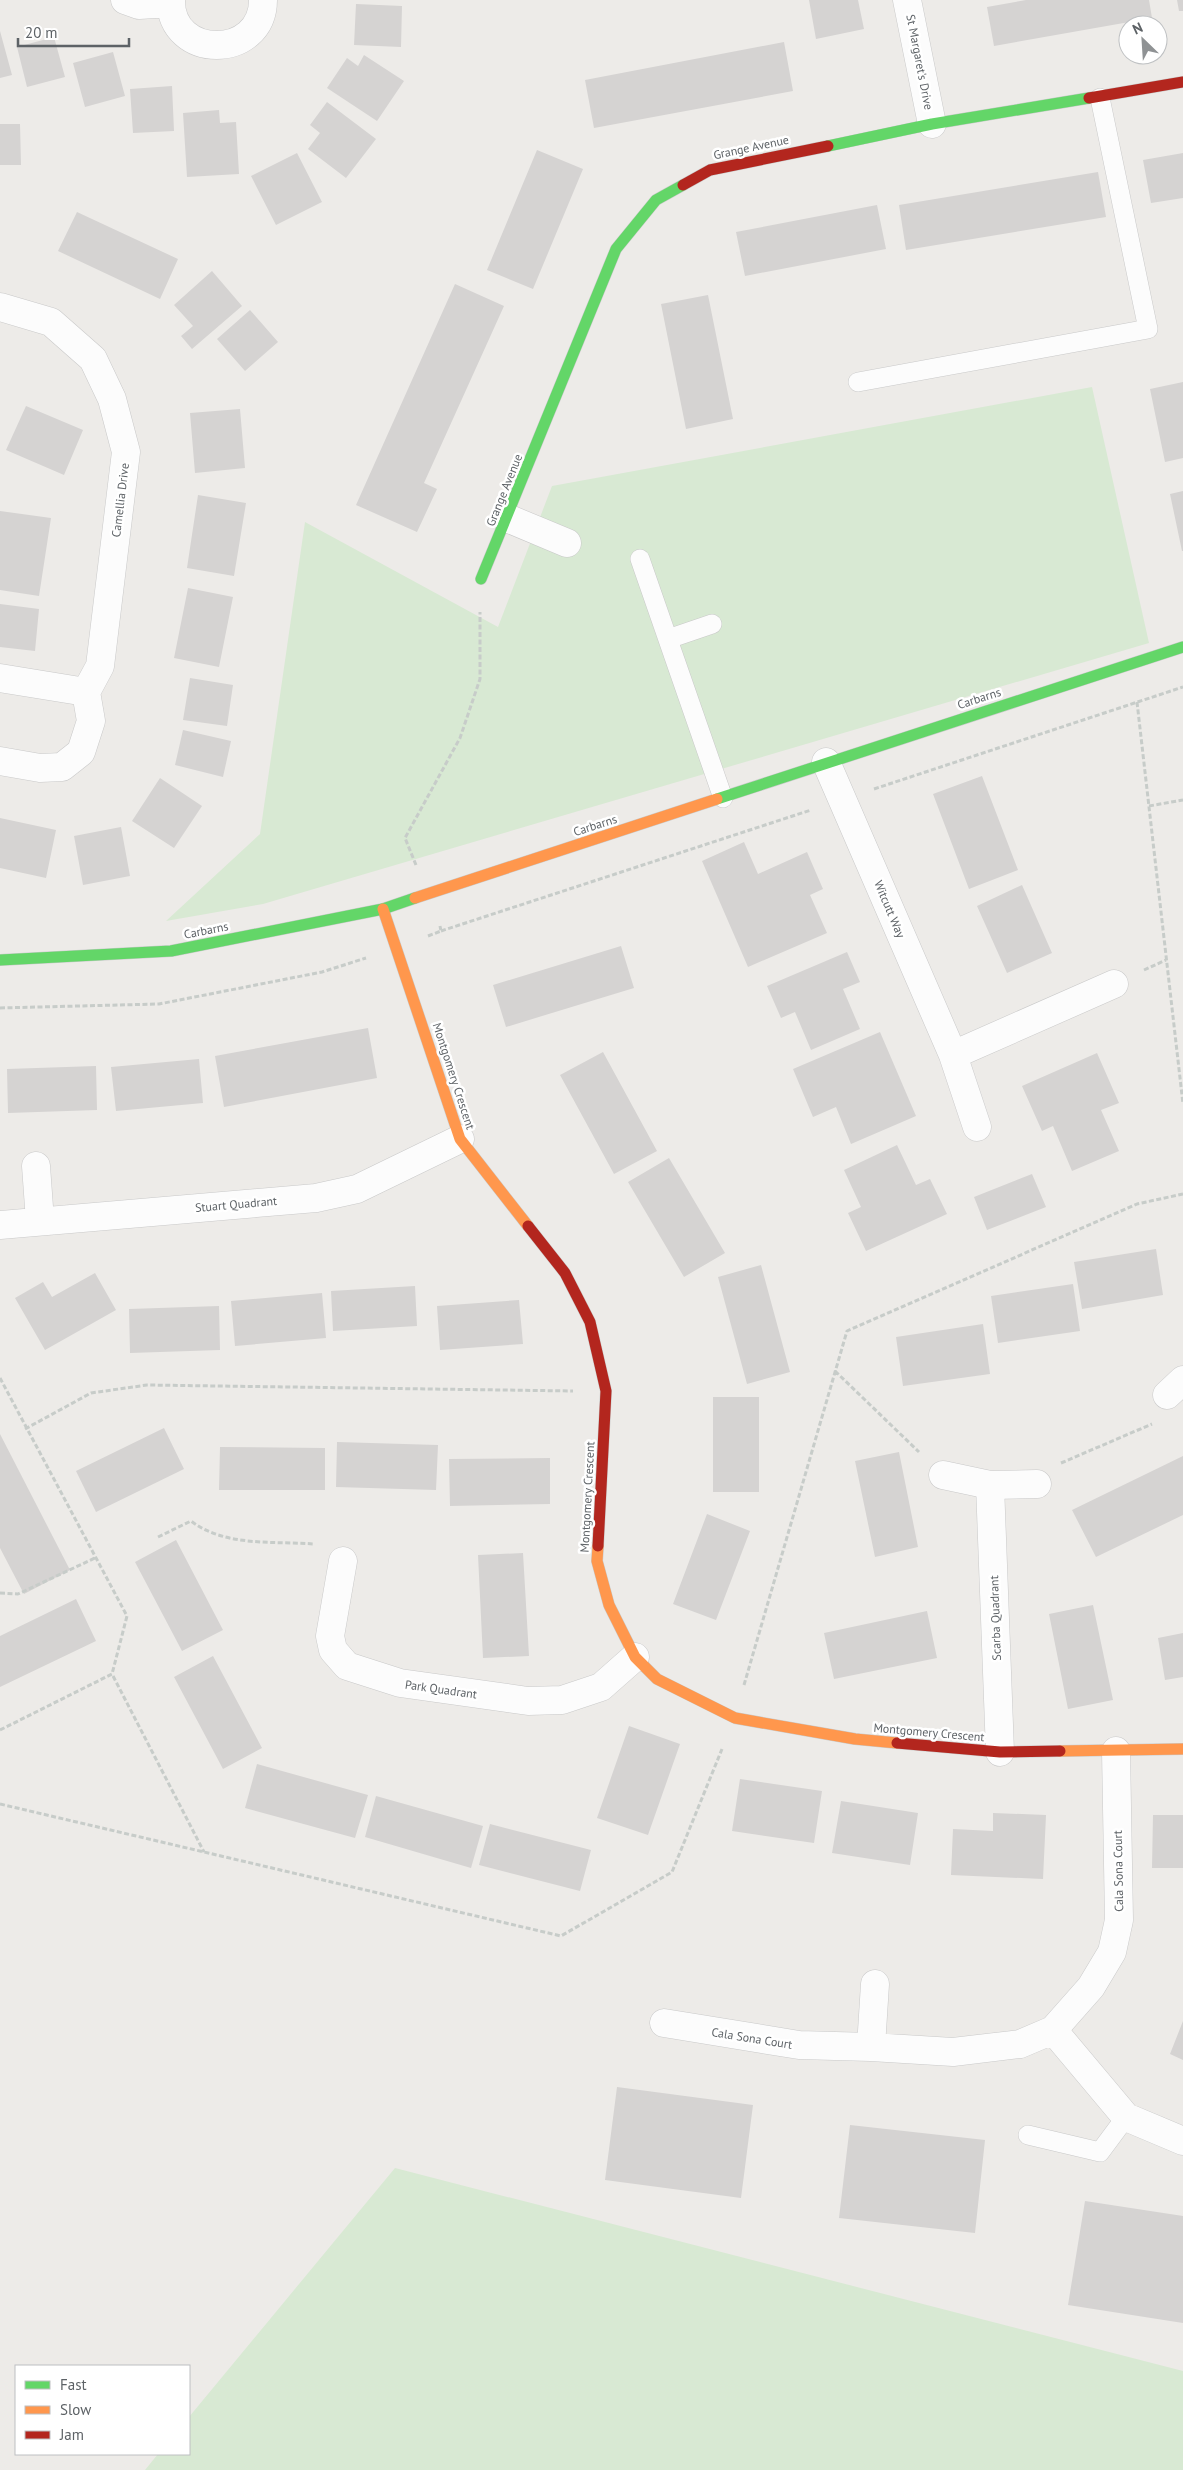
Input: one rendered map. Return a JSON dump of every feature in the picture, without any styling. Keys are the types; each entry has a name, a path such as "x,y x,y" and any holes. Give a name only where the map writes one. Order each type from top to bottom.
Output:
{"street":[{"path":"125,0 139,5 171,2 174,18 182,30 194,40 207,45 222,46 237,42 249,33 258,21 263,0"},
{"name":"St Margaret's Drive","path":"907,0 932,124"},
{"name":"Grange Avenue","path":"481,579 616,249 656,200 710,170 932,124 1100,98 1183,82"},
{"name":"Camellia Drive","path":"0,307 50,322 93,359 112,399 126,452 100,666 86,692"},
{"path":"507,518 566,543"},
{"name":"Carbarns","path":"0,960 171,951 383,909 1183,646"},
{"path":"0,678 86,692 91,721 81,752 62,767 40,768 0,762"},
{"name":"Witcutt Way","path":"826,762 953,1055 977,1127"},
{"name":"Montgomery Crescent","path":"383,909 398,948 460,1139 565,1273 590,1322 606,1391 597,1561 609,1605 635,1657 657,1680 735,1718 856,1740 1000,1752 1116,1751 1183,1748"},
{"path":"953,1055 1114,984"},
{"name":"Stuart Quadrant","path":"0,1225 324,1196 357,1189 460,1139"},
{"path":"36,1166 40,1221"},
{"path":"943,1475 990,1485 1037,1484"},
{"name":"Scarba Quadrant","path":"990,1485 1000,1752"},
{"name":"Park Quadrant","path":"343,1561 330,1636 333,1650 347,1666 400,1683 528,1701 562,1700 601,1686 635,1657"},
{"name":"Cala Sona Court","path":"664,2023 799,2045 953,2052 1020,2044 1053,2030 1091,1987 1112,1952 1119,1920 1116,1751"},
{"path":"871,2047 875,1984"},
{"path":"1053,2030 1126,2117 1183,2141"}],"lane":[{"path":"858,382 1148,329 1100,98"},
{"path":"640,559 723,798"},
{"path":"668,639 712,624"},
{"path":"1028,2135 1100,2152 1126,2117"}],"path":[{"path":"0,1008 158,1004 322,972 398,948 441,931 406,838 460,738 480,680 481,579"},
{"path":"1137,702 1183,1104"},
{"path":"1149,806 1183,800"},
{"path":"0,1804 561,1936 672,1872 735,1718 847,1331 1137,1204 1183,1194"},
{"path":"834,1371 943,1475"},
{"path":"0,1378 127,1616 112,1674 204,1852"},
{"path":"26,1429 91,1393 146,1386 606,1391"},
{"path":"1037,1484 1052,1466 1167,1417 1175,1387"},
{"path":"158,1537 191,1521 204,1530 232,1539 338,1545 343,1561"},
{"path":"0,1593 18,1594 95,1558"},
{"path":"0,1730 112,1674"}],"green space":[{"path":"1092,387 1149,643 263,904 166,921 260,834 305,522 498,627 552,486"},
{"path":"395,2168 1183,2371 1183,2470 145,2470 157,2455 190,2455 190,2416"}],"building":[{"path":"809,0 858,0 864,29 816,39"},
{"path":"1026,0 1149,0 1152,15 1118,15 1118,24 994,46 987,7"},
{"path":"1177,0 1183,0 1183,11 1179,11"},
{"path":"356,4 402,6 401,47 354,45"},
{"path":"0,31 12,75 0,78"},
{"path":"54,37 65,77 27,87 17,47"},
{"path":"784,42 793,91 594,128 585,80"},
{"path":"113,52 125,96 85,107 73,63"},
{"path":"364,55 404,81 377,121 327,88 347,58 358,66"},
{"path":"172,86 174,131 133,133 130,89"},
{"path":"327,102 376,139 346,178 308,149 320,133 310,125"},
{"path":"219,110 220,123 236,122 239,174 187,177 183,113"},
{"path":"0,124 20,124 21,165 0,165"},
{"path":"537,150 583,169 533,289 487,270"},
{"path":"297,153 322,202 276,225 251,176"},
{"path":"1183,153 1183,198 1151,203 1143,160"},
{"path":"1098,172 1106,217 906,250 899,205"},
{"path":"877,205 886,249 745,276 736,232"},
{"path":"77,212 178,259 160,299 58,251"},
{"path":"212,271 242,306 192,349 181,336 193,326 174,305"},
{"path":"455,284 504,306 424,483 437,489 417,532 356,505"},
{"path":"708,295 733,419 686,429 661,304"},
{"path":"250,310 278,342 245,371 217,339"},
{"path":"1183,382 1183,458 1165,462 1150,389"},
{"path":"26,406 83,430 64,475 6,450"},
{"path":"240,409 245,468 195,473 190,413"},
{"path":"1183,491 1183,551 1182,551 1170,494"},
{"path":"198,495 246,503 234,576 187,568"},
{"path":"0,511 51,518 39,596 0,590"},
{"path":"188,588 233,597 219,667 174,658"},
{"path":"0,604 39,609 35,651 0,647"},
{"path":"190,678 233,685 227,726 183,720"},
{"path":"183,730 231,741 223,777 175,765"},
{"path":"982,776 1018,870 969,889 933,794"},
{"path":"160,778 202,806 174,848 132,821"},
{"path":"0,818 56,830 46,878 0,868"},
{"path":"121,827 130,876 83,885 74,836"},
{"path":"744,842 758,874 807,852 823,889 810,895 827,933 748,967 702,861"},
{"path":"1022,885 1052,953 1007,973 977,906"},
{"path":"621,946 634,988 506,1027 493,985"},
{"path":"847,952 860,982 843,989 860,1029 811,1050 795,1012 781,1018 767,986"},
{"path":"368,1028 377,1078 224,1107 215,1056"},
{"path":"880,1032 916,1116 851,1144 836,1107 813,1117 793,1069"},
{"path":"603,1052 657,1151 614,1174 560,1075"},
{"path":"1097,1053 1119,1103 1101,1110 1119,1151 1072,1171 1053,1126 1042,1131 1022,1086"},
{"path":"199,1059 203,1103 116,1111 111,1067"},
{"path":"96,1066 97,1110 8,1113 7,1069"},
{"path":"897,1145 916,1185 930,1179 947,1214 866,1251 848,1213 861,1207 844,1170"},
{"path":"669,1158 725,1253 684,1277 628,1182"},
{"path":"1032,1174 1046,1207 987,1230 974,1197"},
{"path":"1156,1249 1163,1295 1082,1309 1074,1262"},
{"path":"761,1265 790,1372 747,1384 718,1277"},
{"path":"95,1273 116,1310 45,1350 15,1298 43,1282 52,1297"},
{"path":"1073,1284 1080,1331 998,1343 991,1296"},
{"path":"415,1286 417,1326 333,1331 331,1291"},
{"path":"322,1293 326,1338 235,1346 231,1301"},
{"path":"519,1300 523,1344 440,1350 437,1306"},
{"path":"219,1306 220,1350 130,1353 129,1309"},
{"path":"983,1324 990,1374 903,1386 896,1337"},
{"path":"713,1397 759,1397 759,1492 713,1492"},
{"path":"164,1428 184,1469 96,1512 76,1471"},
{"path":"0,1434 70,1570 24,1594 0,1548"},
{"path":"337,1442 438,1445 436,1490 336,1487"},
{"path":"220,1447 325,1448 325,1490 219,1490"},
{"path":"899,1452 918,1547 875,1557 855,1461"},
{"path":"1183,1456 1183,1515 1096,1557 1072,1510"},
{"path":"550,1458 550,1504 450,1506 449,1459"},
{"path":"707,1514 750,1531 716,1620 673,1604"},
{"path":"176,1540 223,1630 182,1651 135,1562"},
{"path":"523,1553 529,1656 483,1658 478,1555"},
{"path":"76,1599 96,1641 0,1687 0,1636"},
{"path":"1093,1605 1113,1700 1068,1709 1049,1614"},
{"path":"927,1611 937,1658 834,1679 824,1633"},
{"path":"1183,1633 1183,1677 1165,1680 1158,1638"},
{"path":"213,1656 262,1748 223,1769 174,1677"},
{"path":"629,1726 680,1744 648,1835 597,1818"},
{"path":"257,1764 368,1795 355,1838 245,1808"},
{"path":"740,1779 822,1791 814,1843 732,1831"},
{"path":"376,1796 483,1826 471,1868 365,1837"},
{"path":"841,1801 918,1813 910,1865 832,1853"},
{"path":"993,1813 1046,1815 1043,1879 951,1875 953,1829 993,1831"},
{"path":"1153,1815 1183,1815 1183,1868 1152,1868"},
{"path":"490,1824 591,1850 580,1891 479,1865"},
{"path":"1183,2021 1183,2060 1170,2054"},
{"path":"617,2087 753,2105 741,2198 605,2180"},
{"path":"850,2125 985,2140 975,2233 839,2218"},
{"path":"1085,2201 1183,2216 1183,2323 1068,2305"}],"traffic: fast":[{"path":"828,146 932,124 1089,98"},
{"path":"481,579 616,249 656,200 683,185"},
{"path":"717,799 1183,647"},
{"path":"0,960 171,951 383,909 415,898"}],"traffic: slow":[{"path":"415,898 717,799"},
{"path":"383,909 460,1139 528,1226"},
{"path":"598,1546 597,1561 609,1605 635,1657 657,1679 735,1718 855,1739 897,1743"},
{"path":"1060,1751 1183,1749"}],"traffic: jam":[{"path":"1089,98 1183,82"},
{"path":"683,185 710,170 828,146"},
{"path":"528,1226 565,1273 590,1322 606,1391 598,1546"},
{"path":"897,1743 1000,1752 1060,1751"}]}
